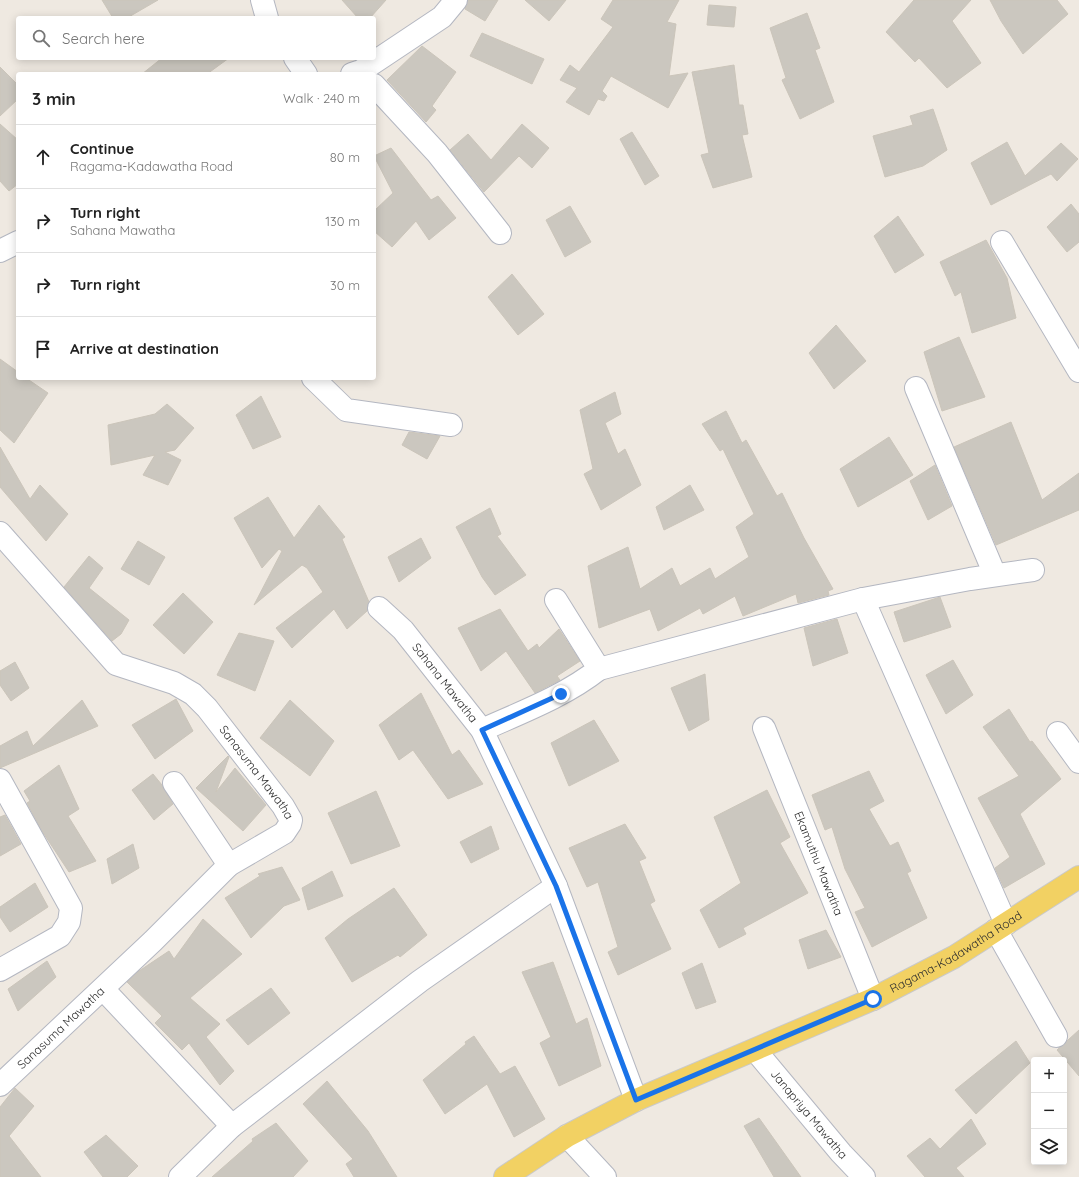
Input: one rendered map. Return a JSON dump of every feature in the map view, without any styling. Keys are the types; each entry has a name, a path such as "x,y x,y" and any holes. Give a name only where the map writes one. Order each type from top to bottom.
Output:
{"main road":[{"name":"Ragama-Kadawatha Road","path":"505,1177 567,1136 636,1100 873,999 954,957 1079,877"}],"street":[{"path":"262,0 267,16"},
{"path":"368,72 442,17 456,0"},
{"path":"296,60 305,72"},
{"path":"376,90 437,153 500,233"},
{"path":"1002,242 1079,371"},
{"path":"0,251 16,243"},
{"path":"315,380 346,410 451,425"},
{"path":"916,388 995,575"},
{"name":"Sanasuma Mawatha","path":"0,533 116,664 174,683 193,694 206,708 283,806 290,820 290,824 284,833 229,865 153,941 0,1085"},
{"path":"482,730 561,694 586,679 599,669 863,599 995,575 1032,570"},
{"path":"863,599 1001,927 1056,1036"},
{"path":"556,600 599,669"},
{"name":"Sahana Mawatha","path":"379,608 403,630 482,730 556,886 636,1100"},
{"name":"Ekamuthu Mawatha","path":"764,728 873,999"},
{"path":"1058,733 1079,762"},
{"path":"0,780 70,908 70,922 60,936 0,970"},
{"path":"174,783 229,865"},
{"path":"180,1177 232,1126 420,981 556,886"},
{"path":"102,989 232,1126"},
{"name":"Janapriya Mawatha","path":"755,1050 841,1153 864,1177"},
{"path":"567,1136 605,1177"}],"building":[{"path":"102,0 158,0 130,16 112,16"},
{"path":"342,0 386,0 372,16 356,16"},
{"path":"468,0 498,0 485,21 465,9"},
{"path":"525,0 566,0 549,21"},
{"path":"613,0 679,0 667,22 676,24 669,76 688,73 668,108 611,76 602,91 607,96 604,101 598,99 589,115 566,102 577,88 560,80 570,65 579,72 613,27 601,19"},
{"path":"914,0 971,0 952,21 981,63 947,88 919,58 915,62 886,32"},
{"path":"990,0 1057,0 1068,14 1023,54 1001,21"},
{"path":"709,5 736,7 734,27 707,25"},
{"path":"807,13 820,48 815,50 834,102 800,119 782,80 786,78 770,28"},
{"path":"482,33 544,59 532,84 470,56"},
{"path":"422,46 456,72 432,106 436,110 426,122 387,80"},
{"path":"160,60 226,60 210,72 144,72"},
{"path":"734,65 739,105 743,105 748,134 742,135 752,177 713,188 701,155 709,153 692,72"},
{"path":"0,67 16,83 16,101 0,116"},
{"path":"933,109 947,150 923,166 885,177 873,136 913,125 910,116"},
{"path":"0,124 16,138 16,186 9,191 0,181"},
{"path":"522,124 549,148 532,168 519,156 484,192 450,150 468,134 491,160"},
{"path":"632,132 659,176 645,185 620,139"},
{"path":"1007,142 1025,176 1061,143 1078,159 1057,181 1051,174 991,205 971,163"},
{"path":"391,148 431,200 438,196 456,218 429,240 416,221 392,247 376,233 376,209 393,193 376,160 376,155"},
{"path":"1071,204 1079,214 1079,242 1067,252 1047,227"},
{"path":"570,206 591,242 565,257 546,220"},
{"path":"898,216 924,255 895,273 874,236"},
{"path":"986,240 1007,278 1016,318 972,333 961,292 955,296 940,262"},
{"path":"512,274 544,314 518,335 488,297"},
{"path":"836,325 866,361 834,389 809,353"},
{"path":"959,337 985,397 942,411 924,352"},
{"path":"0,359 16,371 16,380 29,380 48,393 14,443 0,430"},
{"path":"615,392 621,414 605,423 618,454 625,449 641,485 601,510 584,474 593,469 580,410"},
{"path":"261,396 281,437 253,449 236,415"},
{"path":"167,404 194,428 175,450 165,452 181,460 168,485 143,475 155,455 111,465 108,425 155,414"},
{"path":"726,411 742,443 746,440 777,496 782,493 804,538 833,589 828,591 829,595 798,603 796,594 743,616 735,596 703,614 700,608 658,631 650,609 599,628 588,566 628,547 640,589 672,568 680,586 710,568 715,579 749,557 736,527 754,514 723,449 720,451 702,424"},
{"path":"1011,422 1042,500 1079,473 1079,510 996,545 954,447"},
{"path":"409,432 440,436 427,459 402,445"},
{"path":"889,437 913,475 858,507 840,469"},
{"path":"0,447 30,499 40,485 68,514 46,541 0,487"},
{"path":"935,465 952,506 928,520 910,481"},
{"path":"690,485 704,510 664,530 656,507"},
{"path":"268,497 294,538 319,505 345,537 342,539 369,602 367,611 347,629 334,609 292,648 276,628 323,592 307,568 302,565 254,605 282,551 279,549 262,568 234,518"},
{"path":"490,508 501,534 497,536 526,575 495,595 482,577 456,527"},
{"path":"421,538 431,558 399,582 388,557"},
{"path":"138,541 165,557 149,585 121,569"},
{"path":"89,556 103,568 89,588 129,620 121,634 112,641 64,587"},
{"path":"183,593 213,622 184,654 153,625"},
{"path":"940,597 951,627 904,642 894,612"},
{"path":"500,609 528,651 537,644 539,648 559,629 580,661 557,676 560,680 535,693 506,651 481,671 458,628"},
{"path":"837,619 848,653 813,666 804,628"},
{"path":"239,633 274,641 255,691 217,675"},
{"path":"953,660 973,695 946,714 926,675"},
{"path":"15,662 29,688 11,701 0,685 0,671"},
{"path":"705,674 709,720 689,731 671,688"},
{"path":"421,693 452,755 459,750 483,784 448,799 413,750 399,760 379,725"},
{"path":"176,699 193,731 155,759 132,725"},
{"path":"82,700 98,726 0,768 0,746 27,731 33,746"},
{"path":"290,700 334,741 310,776 260,738"},
{"path":"1009,709 1030,742 1032,741 1061,779 1020,814 1045,864 1004,888 995,868 1010,857 978,798 1019,776 983,727"},
{"path":"594,720 619,761 569,786 551,743"},
{"path":"228,756 229,757 216,792 235,768 266,805 243,831 196,788"},
{"path":"59,765 79,809 68,816 96,861 69,872 42,831 27,803 30,801 24,791"},
{"path":"869,771 884,801 869,809 890,846 898,842 911,871 907,873 927,918 872,947 855,912 865,908 845,869 832,827 825,830 812,795"},
{"path":"153,774 162,785 173,804 154,820 132,790"},
{"path":"767,790 790,837 780,843 808,893 743,928 746,934 719,948 700,910 741,883 714,817"},
{"path":"376,791 400,846 351,864 328,813"},
{"path":"5,815 21,844 0,856 0,817"},
{"path":"625,824 646,858 639,861 655,901 650,904 671,949 618,975 608,952 618,947 598,882 587,887 569,848"},
{"path":"491,826 499,849 471,863 460,842"},
{"path":"133,844 139,868 112,884 107,859"},
{"path":"282,867 300,900 284,906 251,938 225,898 260,876 258,874"},
{"path":"332,871 343,896 308,910 302,888"},
{"path":"35,883 48,907 10,932 0,917 0,907"},
{"path":"394,888 427,935 400,957 398,955 352,982 325,938 348,919"},
{"path":"203,919 242,954 190,998 220,1024 206,1037 234,1071 220,1085 189,1043 182,1050 155,1023 162,1016 127,982 139,971 169,951 174,959"},
{"path":"826,930 841,957 808,969 799,940"},
{"path":"47,961 56,977 18,1011 8,989"},
{"path":"553,962 576,1024 587,1018 601,1066 559,1086 540,1043 551,1037 522,972"},
{"path":"702,963 716,1002 696,1009 682,973"},
{"path":"271,988 290,1013 248,1045 226,1020"},
{"path":"1079,1030 1079,1076 1067,1062 1067,1057 1063,1057 1057,1050"},
{"path":"474,1036 500,1074 515,1066 545,1119 514,1137 487,1084 445,1114 423,1080 466,1044 465,1042"},
{"path":"1016,1041 1030,1063 976,1114 955,1090"},
{"path":"327,1081 368,1131 397,1177 354,1177 346,1164 353,1159 303,1104"},
{"path":"15,1088 34,1106 9,1136 41,1177 0,1177 0,1107"},
{"path":"759,1118 801,1177 774,1177 744,1126"},
{"path":"971,1119 986,1144 956,1168 964,1177 925,1177 907,1156 930,1138 940,1149"},
{"path":"276,1123 308,1161 293,1177 212,1177 253,1141 252,1139"},
{"path":"106,1135 138,1166 127,1177 103,1177 84,1152"}],"route":[{"path":"561,694 482,730 556,886 636,1100 873,999"}]}
